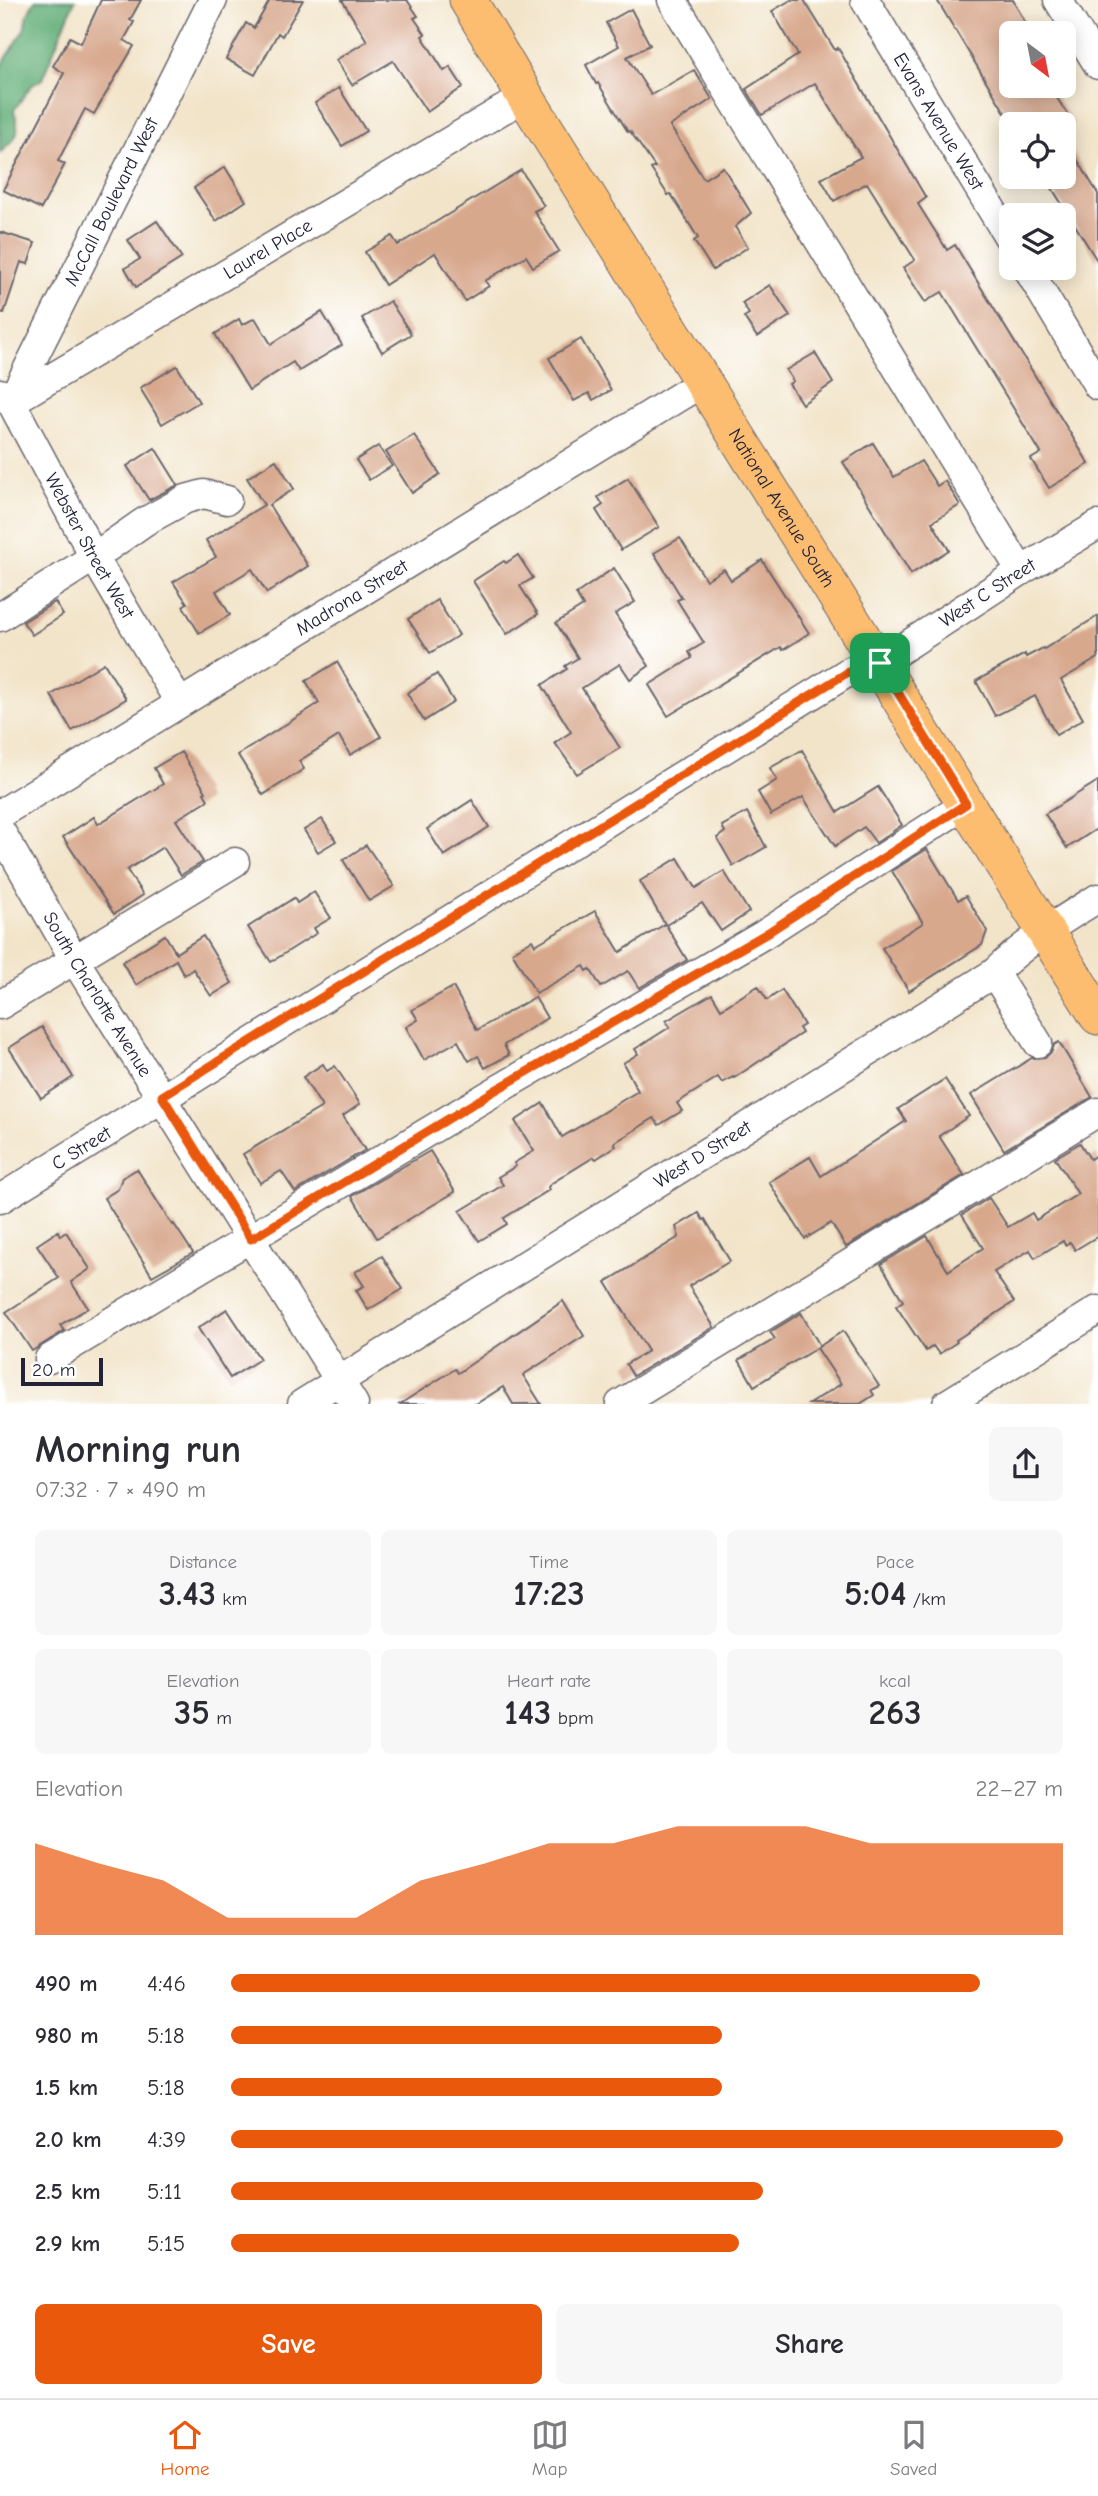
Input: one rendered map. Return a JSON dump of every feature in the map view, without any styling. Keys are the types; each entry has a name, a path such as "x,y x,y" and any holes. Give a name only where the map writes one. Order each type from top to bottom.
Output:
{"main road":[{"name":"National Avenue South","path":"468,0 526,98 1098,1016"}],"street":[{"name":"McCall Boulevard West","path":"5,398 214,0"},
{"path":"672,0 1021,571"},
{"name":"Evans Avenue West","path":"865,0 999,222"},
{"path":"1058,0 1098,65"},
{"name":"Laurel Place","path":"5,398 526,98"},
{"path":"1034,280 1098,386"},
{"name":"Madrona Street","path":"0,814 703,382"},
{"name":"Webster Street West","path":"5,398 179,702"},
{"path":"0,617 144,522 186,499 204,494 228,500"},
{"name":"West C Street","path":"162,1096 850,671 880,663 1021,571 1098,525"},
{"path":"49,1359 494,1091 764,935 966,804"},
{"name":"South Charlotte Avenue","path":"0,830 74,959 354,1404"},
{"path":"0,1005 235,862"},
{"name":"West D Street","path":"302,1404 994,973 1014,953 1045,930 1098,898"},
{"path":"994,973 1038,1043"},
{"name":"C Street","path":"0,1199 162,1096"},
{"path":"621,1404 1098,1112"},
{"path":"947,1404 1098,1310"}],"green space":[{"path":"35,0 75,0 42,79 31,86 14,110 16,134 0,153 0,68 24,30"}],"building":[{"path":"101,0 141,0 130,20 134,22 124,40 134,46 94,114 85,109 58,161 65,164 41,209 3,190 64,73 53,66 70,37 81,43"},
{"path":"270,0 303,0 282,36 278,33 255,75 226,59 246,23 254,28"},
{"path":"342,0 407,0 418,16 414,18 425,34 422,36 444,71 450,67 463,87 427,112 393,61 352,85 336,60 367,41"},
{"path":"791,0 804,0 835,50 838,48 926,198 918,204 947,250 955,245 1089,464 1049,488 1031,459 1041,453 942,292 925,302 903,268 915,260 867,183 834,201 821,179 861,157 815,83 762,115 746,89 798,55 772,11"},
{"path":"937,0 1013,0 1025,21 999,21 999,98 1057,98 1066,112 1005,112"},
{"path":"631,9 650,45 627,57 651,95 694,70 712,99 670,126 704,179 723,167 751,213 735,227 748,247 713,270 694,241 698,238 671,194 668,195 651,169 655,167 630,131 628,132 586,65 619,46 606,23"},
{"path":"339,88 366,131 342,146 315,103"},
{"path":"1076,157 1098,194 1098,262 1076,227 1076,203 1061,203 1052,189 1076,189"},
{"path":"225,167 246,201 216,221 194,188"},
{"path":"521,170 544,206 534,211 559,251 533,267 526,256 485,281 489,286 465,301 435,253 385,285 365,252 392,236 398,245"},
{"path":"157,221 182,258 136,287 125,268 140,259 128,240"},
{"path":"0,232 35,243 28,264 21,262 4,313 0,312"},
{"path":"770,285 790,316 757,337 744,317 749,314 742,303"},
{"path":"390,301 411,334 382,352 362,318"},
{"path":"322,312 342,345 299,371 293,362 249,390 215,334 239,319 242,325 255,318 271,344"},
{"path":"581,339 611,390 593,400 589,393 574,401 549,358"},
{"path":"815,353 833,383 802,404 789,384 793,381 786,370"},
{"path":"177,366 199,402 162,424 140,388"},
{"path":"414,435 440,474 412,493 386,452"},
{"path":"873,443 894,477 921,461 937,486 945,481 960,505 932,522 949,550 911,574 843,462"},
{"path":"378,446 392,466 369,480 356,460"},
{"path":"155,448 178,485 149,500 127,466"},
{"path":"276,460 294,489 269,505 308,566 267,593 252,569 216,591 230,615 199,633 183,606 187,603 173,582 216,557 206,540 264,505 247,478"},
{"path":"628,478 659,527 621,550 596,510 603,505 598,497"},
{"path":"680,538 706,580 724,569 731,580 762,560 809,633 783,650 781,647 668,716 649,685 692,658 689,652 704,643 677,600 682,598 654,553"},
{"path":"518,555 533,578 520,586 538,614 507,634 473,581"},
{"path":"614,568 635,602 615,614 649,666 630,679 620,664 582,688 620,748 577,774 555,743 571,732 542,685 567,669 565,666 578,658 556,623 583,606 576,594"},
{"path":"437,600 459,635 430,653 408,619"},
{"path":"55,602 63,615 32,635 23,622"},
{"path":"1098,616 1098,658 1061,680 1083,719 1056,735 1035,696 995,716 976,681 1025,654 1026,657 1044,649"},
{"path":"337,662 381,737 350,755 339,736 299,761 304,769 263,795 238,755 319,703 306,681"},
{"path":"104,663 126,699 72,731 51,695"},
{"path":"437,674 454,702 424,721 407,693"},
{"path":"802,750 838,812 878,787 902,825 876,843 864,827 835,846 803,797 771,815 758,792 777,780 770,768"},
{"path":"181,752 206,792 204,793 208,800 176,820 203,862 181,875 163,847 127,870 143,895 114,914 63,837 94,817 98,824 163,784 154,768"},
{"path":"1098,781 1098,828 1067,848 1045,814"},
{"path":"472,800 489,827 444,856 427,829"},
{"path":"747,812 766,847 733,866 717,838 725,832 722,826"},
{"path":"322,819 336,841 318,852 304,830"},
{"path":"366,845 394,886 369,901 343,860"},
{"path":"927,849 958,900 966,896 987,931 982,945 909,991 882,948 923,923 892,871"},
{"path":"678,858 696,888 724,871 749,912 721,931 702,903 666,925 687,960 639,988 628,971 601,987 590,969 587,971 584,966 536,993 512,952 532,940 535,945 595,911 620,952 665,924 640,881"},
{"path":"314,892 331,918 314,928 317,933 271,962 248,927 294,898 297,903"},
{"path":"165,935 176,953 203,936 232,983 211,996 193,969 184,975 176,960 136,985 122,962"},
{"path":"758,986 767,1000 782,990 804,1025 799,1028 802,1033 734,1078 722,1083 718,1077 677,1103 682,1111 659,1125 654,1118 614,1143 616,1146 596,1159 594,1157 552,1183 548,1187 549,1190 504,1218 507,1224 479,1241 460,1211 503,1185 498,1177 534,1151 515,1121 543,1103 562,1137 638,1091 623,1063 638,1054 635,1049 670,1027 666,1021 712,994 721,1009"},
{"path":"453,987 477,1030 535,997 547,1018 504,1045 509,1055 485,1068 478,1056 469,1061 458,1041 424,1060 406,1027 418,1020 412,1010"},
{"path":"42,1027 73,1077 41,1098 9,1048"},
{"path":"1059,1042 1092,1097 1004,1150 971,1095 1032,1058 1046,1057"},
{"path":"323,1064 327,1071 335,1066 360,1104 343,1116 365,1150 295,1192 281,1171 260,1183 243,1154 322,1107 303,1077"},
{"path":"945,1079 969,1116 939,1136 964,1175 846,1247 831,1223 805,1239 769,1182 810,1157 821,1176 906,1121 898,1109"},
{"path":"1080,1143 1090,1159 1098,1154 1098,1236 1075,1250 1070,1242 1065,1245 1063,1241 1035,1258 1030,1250 994,1272 1014,1302 939,1354 933,1346 926,1351 896,1306 903,1301 881,1264 927,1236 948,1271 983,1248 962,1215 989,1198 1008,1227 1032,1213 1036,1220 1078,1194 1055,1158"},
{"path":"430,1151 455,1192 377,1238 352,1196"},
{"path":"137,1169 193,1253 152,1276 104,1198 118,1189 122,1178"},
{"path":"699,1213 730,1261 689,1286 714,1327 633,1376 626,1364 648,1351 606,1282 679,1237 676,1227"},
{"path":"58,1231 60,1236 66,1232 90,1269 71,1282 88,1308 60,1325 64,1331 32,1351 6,1312 59,1278 37,1245"},
{"path":"382,1256 403,1289 368,1310 356,1290 364,1286 355,1272"},
{"path":"563,1301 584,1336 523,1375 541,1404 513,1404 503,1387 476,1404 400,1404 455,1369 458,1373"},
{"path":"227,1309 260,1359 230,1378 198,1328"},
{"path":"801,1313 820,1346 754,1386 739,1360 775,1339 770,1332"},
{"path":"843,1331 879,1386 871,1390 874,1395 860,1404 809,1404 841,1384 817,1348"}],"route":[{"path":"880,663 966,804 764,935 494,1091 251,1239 162,1096 850,671 880,663"}]}
